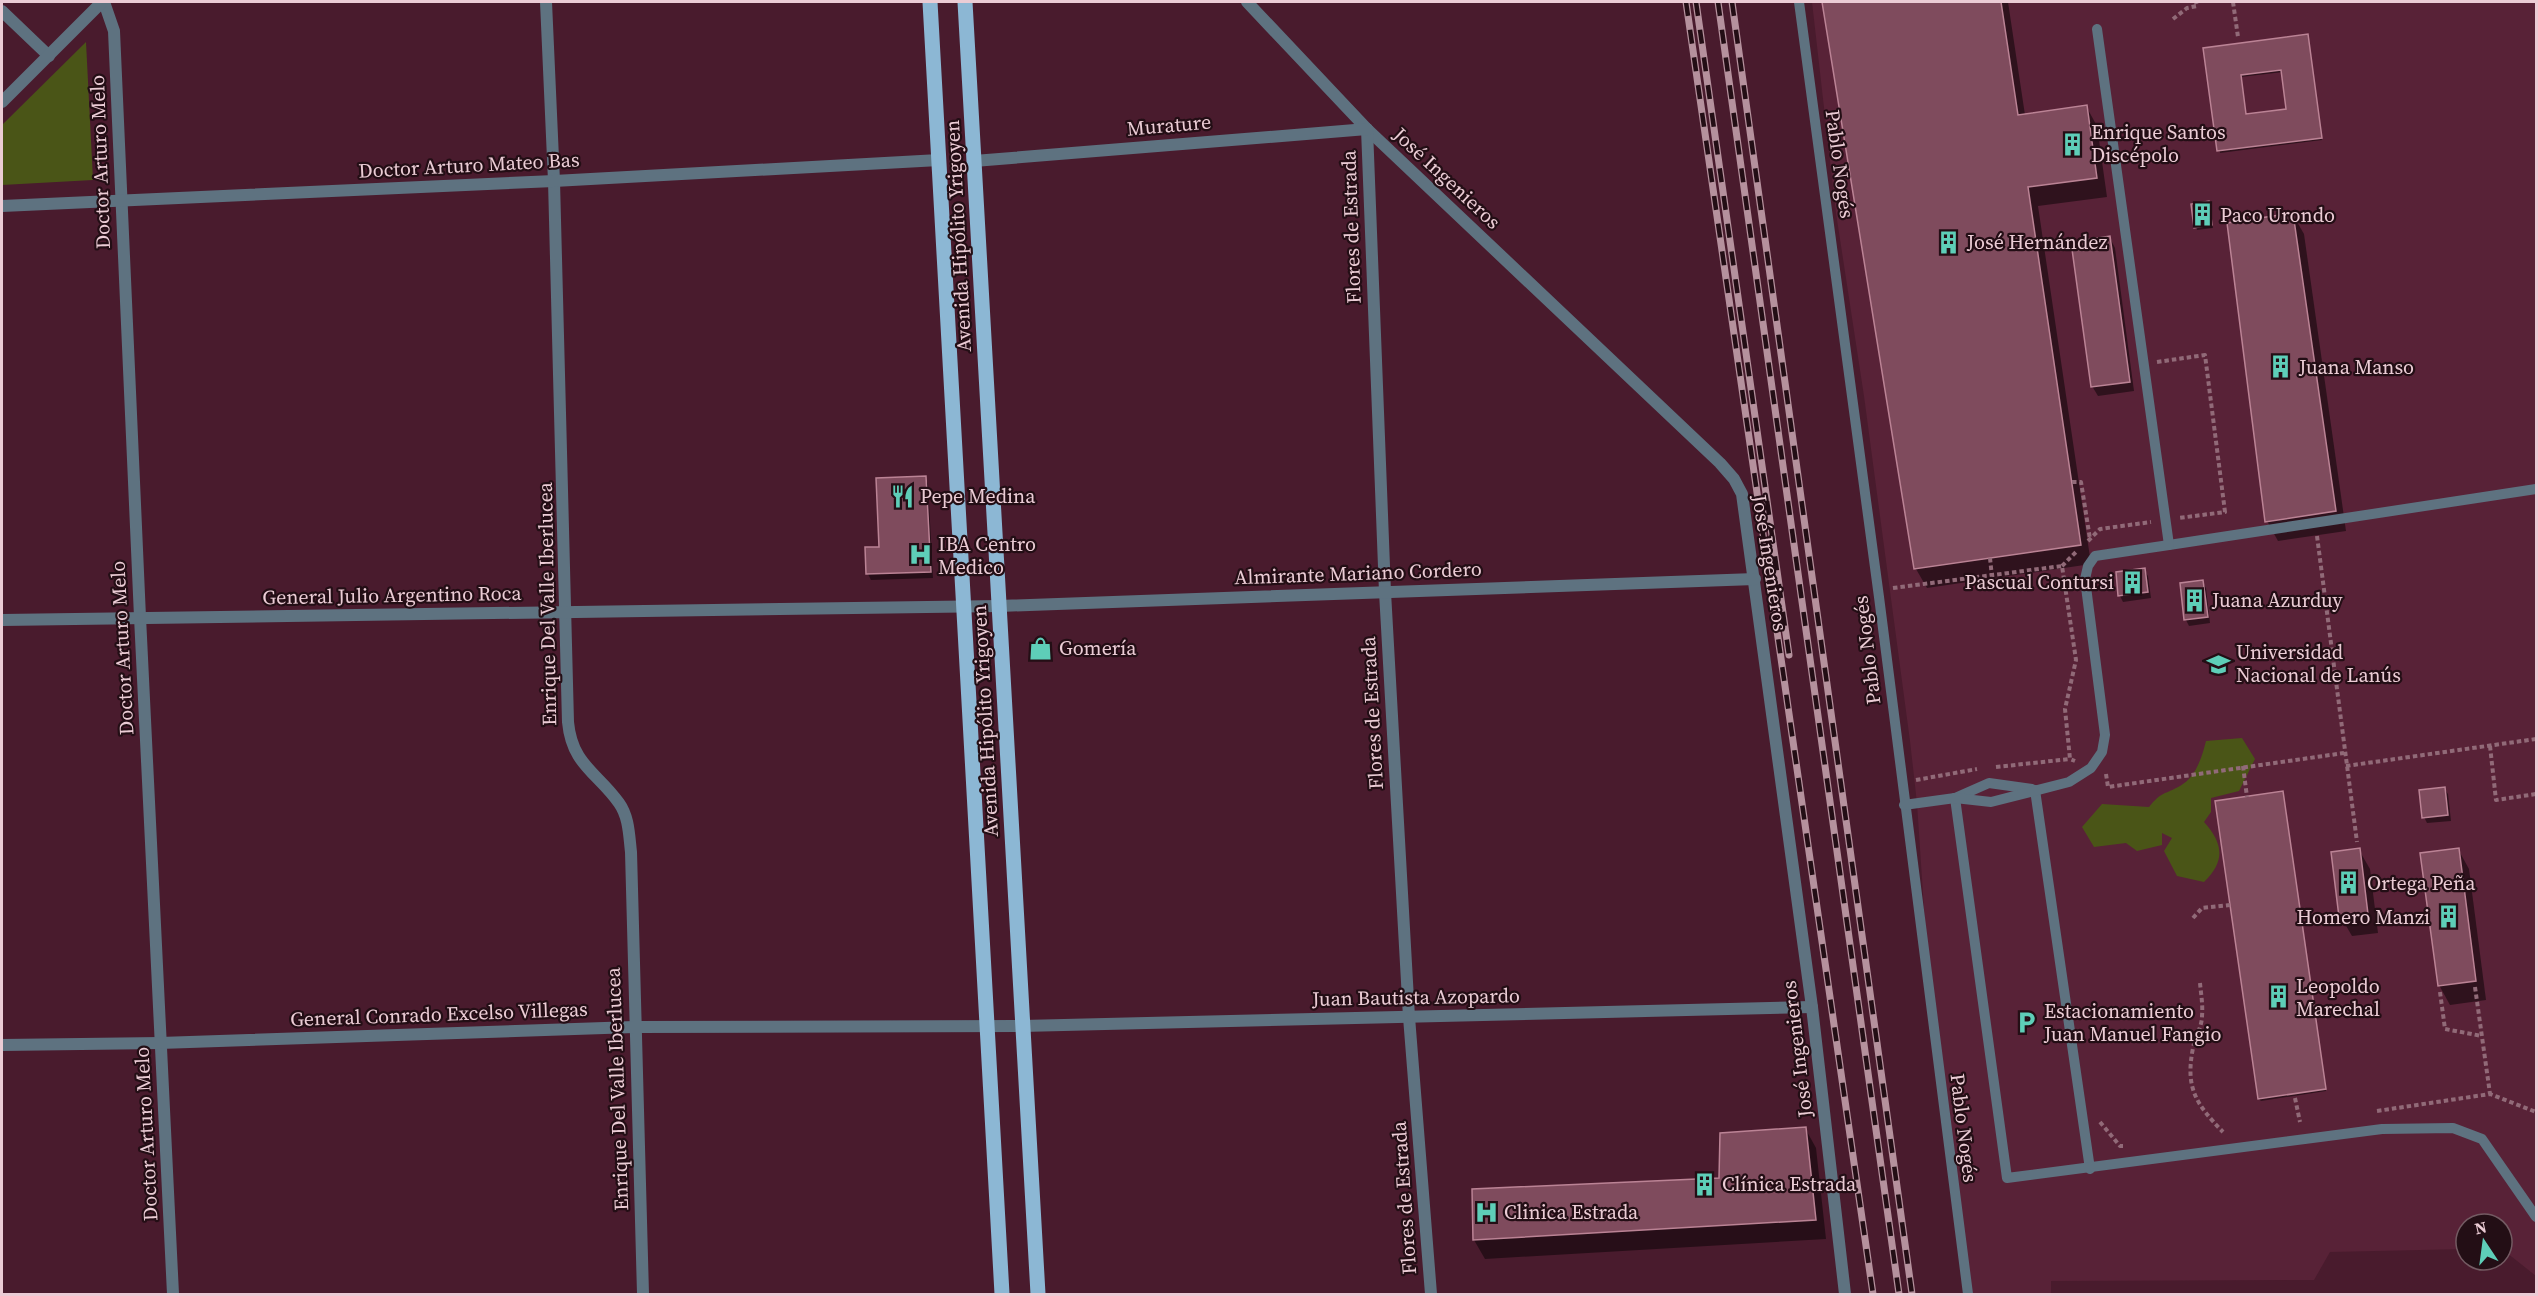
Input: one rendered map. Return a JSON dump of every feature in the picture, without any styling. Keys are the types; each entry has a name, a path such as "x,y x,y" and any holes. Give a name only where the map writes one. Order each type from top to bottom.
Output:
{"main road":[{"name":"Avenida Hipólito Yrigoyen","path":"930,2 1002,1294"},
{"name":"Avenida Hipólito Yrigoyen","path":"965,2 1038,1294"}],"street":[{"path":"2,102 103,2"},
{"name":"Doctor Arturo Melo","path":"103,2 114,32 120,200 173,1294"},
{"name":"Enrique Del Valle Iberlucea","path":"546,2 554,181 570,741 577,754 619,803 628,822 631,852 643,1294"},
{"name":"José Ingenieros","path":"1247,2 1367,129 1734,479 1742,494 1812,1007 1845,1294"},
{"path":"2,11 49,56"},
{"name":"Murature","path":"975,161 1367,129"},
{"name":"Flores de Estrada","path":"1367,129 1385,592 1409,1017 1431,1294"},
{"name":"Doctor Arturo Mateo Bas","path":"2,206 554,181 939,160"},
{"name":"Almirante Mariano Cordero","path":"964,607 1755,579"},
{"name":"General Julio Argentino Roca","path":"2,620 964,607"},
{"name":"Juan Bautista Azopardo","path":"1022,1026 1812,1007"},
{"name":"General Conrado Excelso Villegas","path":"2,1045 634,1027 1022,1026"}],"lane":[{"name":"Pablo Nogés","path":"1799,2 1879,597 1968,1294"},
{"path":"2097,29 2169,545"},
{"path":"1904,805 1955,798 1991,802 2069,782 2091,768 2102,752 2105,735 2085,579 2088,566 2095,556 2536,489"},
{"path":"1955,798 1989,783 2035,790"},
{"path":"2035,790 2090,1169"},
{"path":"1955,798 2007,1178 2090,1169 2382,1129 2453,1128 2482,1139 2536,1217"}],"path":[{"path":"2172,19 2187,8 2197,6 2196,2"},
{"path":"2232,2 2238,37"},
{"path":"2072,482 2081,482 2090,539"},
{"path":"2315,523 2357,842"},
{"path":"1990,558 1992,577"},
{"path":"2346,766 2536,739"},
{"path":"2490,746 2496,800 2536,794"},
{"path":"2243,766 2247,797"},
{"path":"2193,918 2202,908 2230,905"},
{"path":"2200,983 2202,1018 2193,1048 2189,1080 2195,1096 2210,1119 2223,1132"},
{"path":"2475,987 2490,1094"},
{"path":"2440,992 2445,1029 2482,1036"},
{"path":"2371,1112 2490,1094 2536,1112"},
{"path":"2079,1097 2120,1146 2132,1145"},
{"path":"2295,1098 2300,1122"},
{"path":"2289,1123 2312,1120"},
{"path":"2212,1134 2234,1131"}],"shaded area":[{"name":"Universidad Nacional de Lanús","path":"1812,2 2536,2 2536,1276 2514,1259 2514,1212 2454,1212 2454,1249 2330,1252 2314,1280 2051,1281 2051,1294 1971,1294 1927,954 1917,803 1910,741 1864,396 1836,213"}],"green space":[{"path":"86,42 93,180 2,185 2,125"},
{"path":"2242,738 2255,759 2239,791 2211,798 2211,812 2204,822 2215,837 2219,859 2216,867 2204,882 2177,876 2164,851 2172,838 2162,833 2162,845 2137,851 2126,843 2094,847 2082,827 2102,804 2149,807 2160,796 2186,782 2200,760 2206,741"}],"building":[{"name":"José Hernández","path":"1822,2 2001,2 2018,115 2087,105 2097,178 2028,187 2081,545 1914,569"},
{"path":"2308,34 2322,138 2217,151 2203,48","holes":["2281,70 2286,109 2246,114 2241,75"]},
{"name":"Paco Urondo","path":"2209,201 2212,225 2194,228 2191,204"},
{"name":"Juana Manso","path":"2293,213 2336,511 2265,522 2227,223"},
{"path":"2110,236 2130,382 2091,387 2071,242"},
{"path":"926,476 931,572 866,574 865,547 879,547 876,478"},
{"name":"Pascual Contursi","path":"2145,568 2148,592 2118,596 2116,572"},
{"name":"Juana Azurduy","path":"2203,580 2208,617 2184,620 2180,583"},
{"path":"2445,787 2448,815 2422,818 2419,790"},
{"name":"Leopoldo Marechal","path":"2283,791 2326,1089 2258,1099 2215,801"},
{"name":"Ortega Peña","path":"2360,848 2368,914 2339,917 2331,852"},
{"name":"Homero Manzi","path":"2459,848 2476,981 2438,986 2420,853"},
{"name":"Clínica Estrada","path":"1806,1127 1816,1220 1473,1240 1472,1189 1719,1178 1720,1133"}],"railway":[{"path":"1686,2 1873,1294"},
{"path":"1696,2 1789,655"},
{"path":"1718,2 1899,1294"},
{"path":"1732,2 1912,1294"}],"place":[{"name":"Enrique Santos Discépolo","path":"2073,144"},
{"name":"Paco Urondo","path":"2202,215"},
{"name":"José Hernández","path":"1949,242"},
{"name":"Juana Manso","path":"2281,367"},
{"name":"Pepe Medina","path":"902,496"},
{"name":"IBA Centro Medico","path":"920,555"},
{"name":"Pascual Contursi","path":"2132,582"},
{"name":"Juana Azurduy","path":"2194,600"},
{"name":"Gomería","path":"1041,648"},
{"name":"Universidad Nacional de Lanús","path":"2218,664"},
{"name":"Ortega Peña","path":"2349,883"},
{"name":"Homero Manzi","path":"2448,917"},
{"name":"Leopoldo Marechal","path":"2278,997"},
{"name":"Estacionamiento Juan Manuel Fangio","path":"2026,1022"},
{"name":"Clínica Estrada","path":"1704,1184"},
{"name":"Clinica Estrada","path":"1486,1212"}]}
